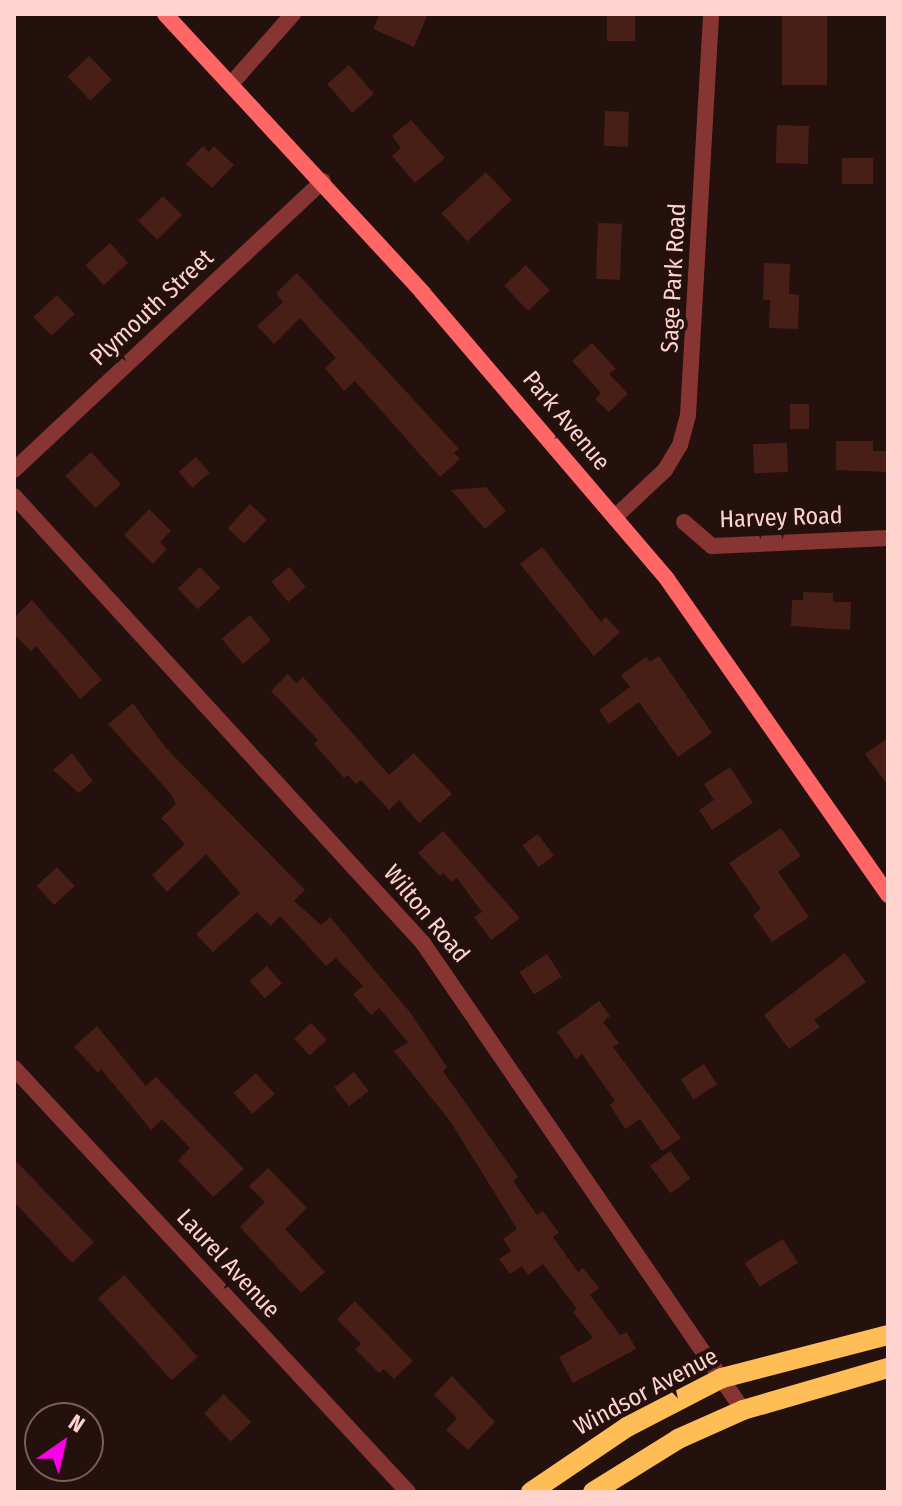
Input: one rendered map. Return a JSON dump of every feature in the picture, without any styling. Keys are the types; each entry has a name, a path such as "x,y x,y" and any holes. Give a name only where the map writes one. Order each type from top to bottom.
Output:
{"main road":[{"name":"Park Avenue","path":"165,14 323,181 615,517 720,651 888,895"},
{"name":"Windsor Avenue","path":"531,1492 627,1427 722,1378 888,1335"},
{"path":"593,1492 678,1439 743,1410 888,1368"}],"street":[{"path":"231,84 293,14"},
{"name":"Sage Park Road","path":"615,517 665,470 680,445 688,415 711,14"},
{"name":"Plymouth Street","path":"14,470 323,181"},
{"name":"Wilton Road","path":"14,496 423,943 743,1410"},
{"name":"Harvey Road","path":"684,522 712,546 888,538"},
{"name":"Laurel Avenue","path":"14,1068 408,1492"}],"building":[{"path":"380,14 428,14 414,47 373,29"},
{"path":"607,14 635,14 635,41 607,41"},
{"path":"782,14 827,14 827,85 782,85"},
{"path":"89,56 112,80 90,101 67,77"},
{"path":"349,65 374,94 352,113 327,84"},
{"path":"605,111 629,112 628,147 604,146"},
{"path":"411,120 445,158 415,183 392,156 401,148 392,136"},
{"path":"777,125 809,126 808,164 776,163"},
{"path":"203,146 209,152 214,146 234,165 212,188 186,164"},
{"path":"842,158 873,158 873,184 842,184"},
{"path":"486,172 512,200 467,241 441,214"},
{"path":"163,196 182,215 157,240 138,221"},
{"path":"598,223 622,224 620,280 596,279"},
{"path":"110,243 128,263 104,285 85,265"},
{"path":"764,263 790,264 789,294 799,295 798,329 769,328 770,300 763,300"},
{"path":"526,265 550,291 528,311 504,285"},
{"path":"297,273 459,449 454,453 460,459 440,477 355,381 344,391 325,368 336,358 300,318 274,344 257,326 283,302 276,293"},
{"path":"57,295 75,314 51,336 34,317"},
{"path":"592,343 616,369 609,374 628,394 609,412 595,399 601,393 572,361"},
{"path":"790,404 809,404 809,429 790,429"},
{"path":"836,441 873,441 873,451 888,451 888,472 836,470"},
{"path":"787,443 788,472 754,473 753,444"},
{"path":"91,452 121,484 95,508 65,476"},
{"path":"196,457 210,473 192,488 179,472"},
{"path":"486,487 506,511 485,529 451,490"},
{"path":"250,504 267,520 244,544 227,528"},
{"path":"149,509 171,531 160,542 167,549 153,564 124,535"},
{"path":"542,547 601,622 606,617 620,632 594,656 520,564"},
{"path":"200,567 220,588 198,609 178,589"},
{"path":"289,567 306,587 288,602 271,582"},
{"path":"803,592 833,593 833,602 851,602 850,630 791,626 792,600 803,600"},
{"path":"32,600 102,680 80,699 36,646 31,651 14,635 14,618"},
{"path":"250,615 271,640 243,664 222,639"},
{"path":"659,656 712,733 678,757 639,702 609,724 599,710 630,687 621,675 646,657 650,662"},
{"path":"288,674 296,683 303,677 389,775 414,753 452,794 419,823 399,800 389,810 361,780 356,784 348,775 344,778 314,744 318,740 271,691"},
{"path":"133,703 165,747 305,890 294,901 321,925 330,917 409,1011 447,1067 443,1071 518,1177 513,1181 537,1215 543,1211 559,1233 553,1237 578,1272 583,1268 599,1288 590,1295 620,1335 627,1332 636,1349 573,1383 559,1357 593,1338 573,1312 577,1309 543,1264 528,1275 522,1266 510,1274 499,1259 511,1251 503,1239 517,1229 450,1121 394,1051 408,1042 379,1008 371,1015 353,994 363,986 336,958 326,966 280,916 271,926 257,912 213,952 196,934 240,893 206,854 167,892 152,875 185,844 161,818 176,804 170,793 108,724"},
{"path":"888,738 888,786 865,754"},
{"path":"72,753 93,781 79,793 53,770"},
{"path":"730,767 753,803 712,830 699,810 714,800 704,784"},
{"path":"781,828 801,856 778,872 809,917 772,942 753,915 761,909 729,863"},
{"path":"443,831 520,918 491,940 474,917 482,912 457,878 452,882 443,873 440,876 418,853"},
{"path":"538,834 554,856 538,867 523,845"},
{"path":"57,867 75,886 54,905 37,886"},
{"path":"845,953 866,982 814,1020 820,1027 789,1049 764,1015"},
{"path":"547,954 562,977 534,995 519,972"},
{"path":"267,966 282,983 265,998 250,981"},
{"path":"599,1001 610,1016 603,1022 619,1043 613,1047 681,1138 662,1151 640,1119 625,1129 610,1105 615,1101 582,1054 576,1059 557,1032"},
{"path":"311,1023 327,1040 310,1056 294,1039"},
{"path":"97,1026 146,1086 156,1077 244,1169 213,1197 178,1160 190,1148 162,1119 151,1130 101,1069 98,1073 74,1047"},
{"path":"704,1064 717,1084 694,1099 681,1079"},
{"path":"354,1072 369,1091 349,1106 334,1087"},
{"path":"256,1073 275,1094 252,1114 234,1093"},
{"path":"670,1151 690,1178 670,1193 650,1166"},
{"path":"14,1159 94,1242 72,1263 14,1202"},
{"path":"268,1168 307,1208 285,1229 325,1272 301,1293 240,1227 265,1202 249,1186"},
{"path":"783,1239 798,1263 760,1287 745,1263"},
{"path":"124,1275 198,1357 172,1380 98,1298"},
{"path":"355,1301 413,1361 394,1379 384,1369 379,1373 355,1349 361,1344 337,1319"},
{"path":"452,1376 495,1422 468,1450 446,1430 457,1418 434,1395"},
{"path":"224,1394 251,1422 231,1442 204,1413"}]}
